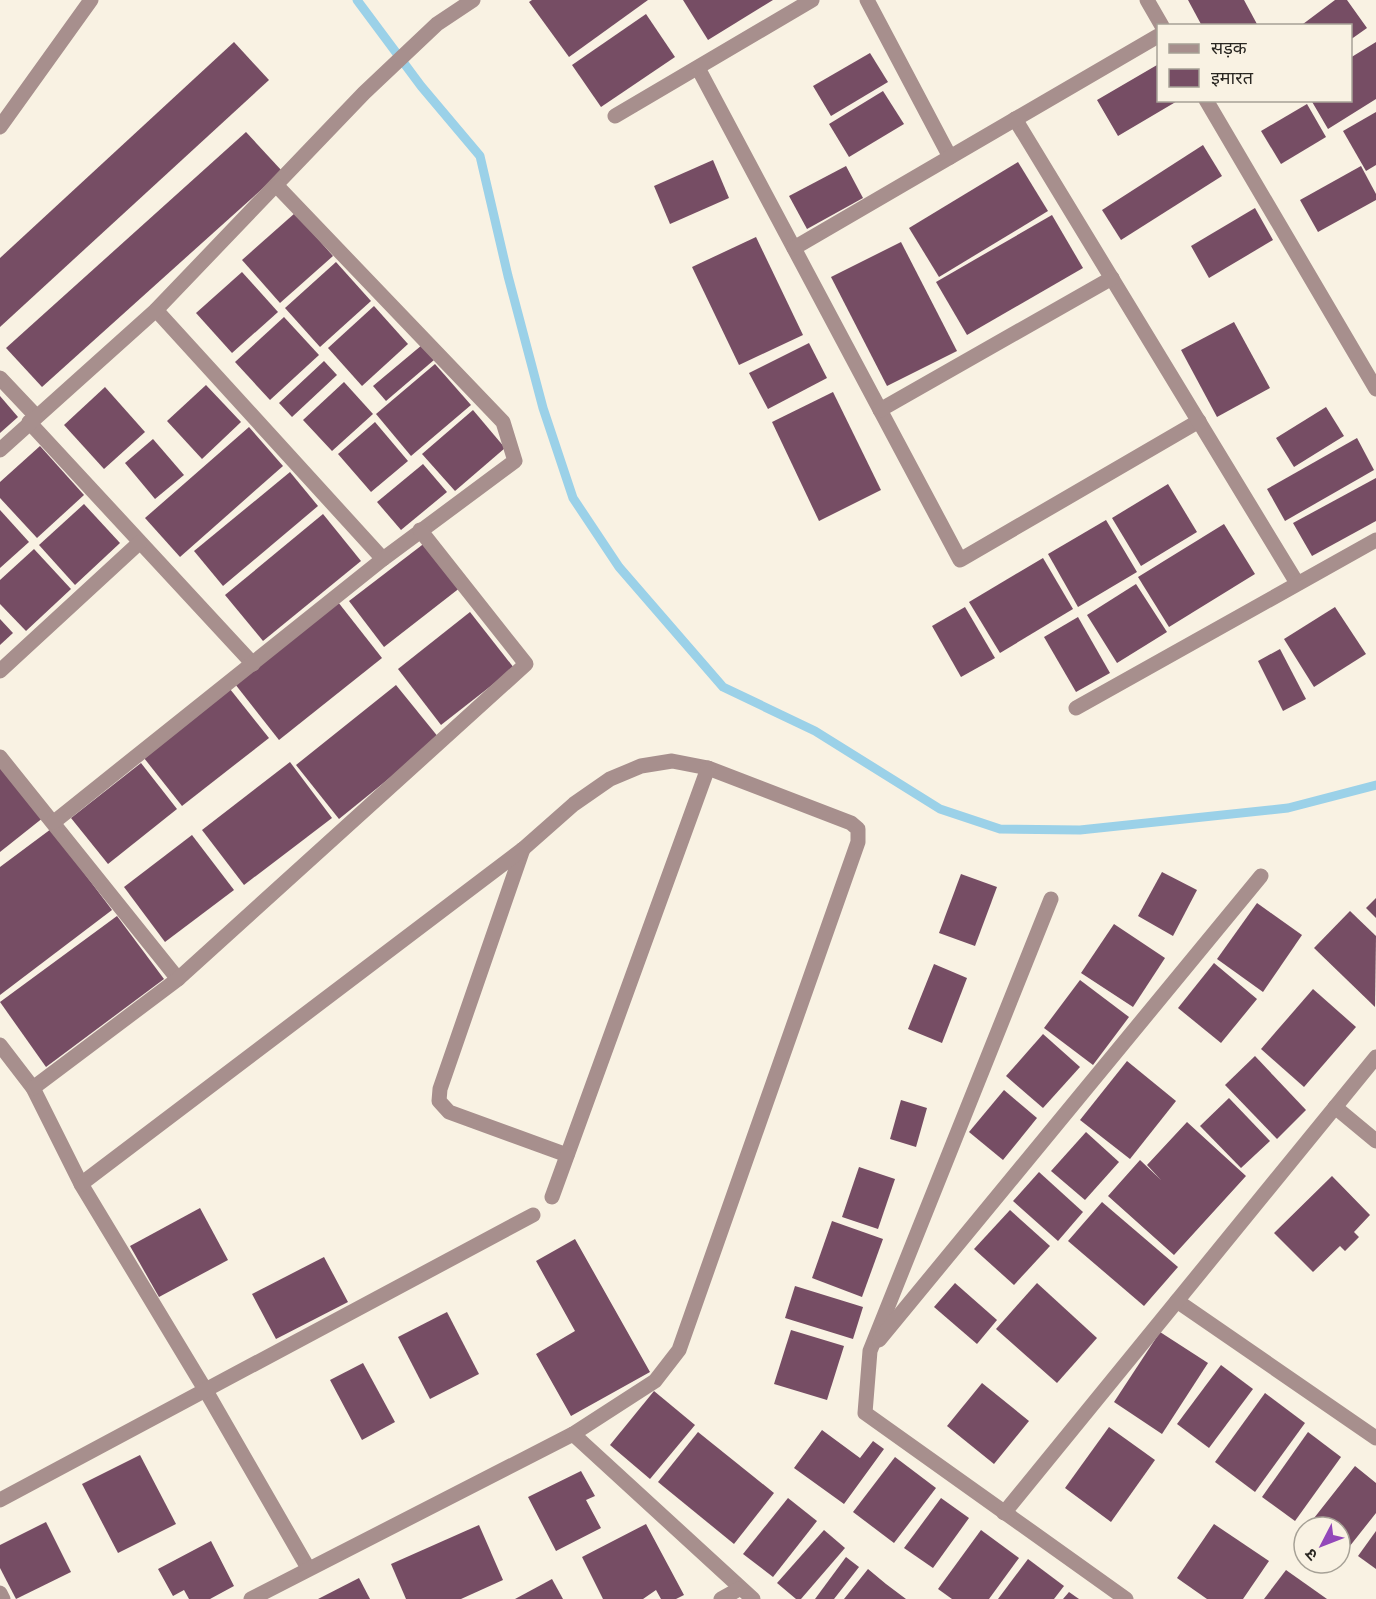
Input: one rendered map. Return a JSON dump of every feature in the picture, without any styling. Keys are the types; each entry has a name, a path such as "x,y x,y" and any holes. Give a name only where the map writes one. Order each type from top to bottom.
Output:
{"street":[{"path":"0,127 91,0"},
{"path":"0,450 156,310 364,93 437,24 473,0"},
{"path":"615,116 812,0"},
{"path":"867,0 950,157"},
{"path":"1146,0 1161,24"},
{"path":"794,248 1157,37"},
{"path":"698,68 960,560 1199,421"},
{"path":"1207,102 1375,386"},
{"path":"1015,119 1297,583"},
{"path":"54,822 420,530 515,461 503,422 277,186"},
{"path":"880,410 1112,278"},
{"path":"156,310 383,559"},
{"path":"0,378 32,419 139,543 253,664"},
{"path":"33,1088 178,980 526,664 420,530"},
{"path":"1076,708 1376,540"},
{"path":"0,671 139,543"},
{"path":"0,757 178,980"},
{"path":"81,1184 523,849 574,804 610,779 641,766 672,761 708,768 851,823 858,829 860,835 679,1350 655,1381 573,1434 251,1599"},
{"path":"552,1197 708,768"},
{"path":"523,849 440,1089 439,1101 449,1112 567,1155"},
{"path":"870,1352 1261,876"},
{"path":"1051,899 870,1352 865,1413 1126,1599"},
{"path":"0,1045 33,1088 81,1184 206,1391 308,1568"},
{"path":"1004,1513 1376,1057"},
{"path":"1335,1107 1376,1141"},
{"path":"0,1500 533,1215"},
{"path":"1177,1301 1376,1438"},
{"path":"573,1434 739,1589 753,1599"},
{"path":"721,1599 739,1589"},
{"path":"0,1593 3,1599"}],"building":[{"path":"532,0 648,0 569,57 529,2"},
{"path":"683,0 773,0 708,40"},
{"path":"1188,0 1244,0 1257,24 1201,24"},
{"path":"1335,0 1347,0 1367,28 1352,39 1352,24 1303,24"},
{"path":"646,14 675,57 601,107 572,65"},
{"path":"234,42 269,80 0,327 0,258"},
{"path":"1376,42 1376,99 1328,129 1312,102 1352,102 1352,57"},
{"path":"870,53 888,82 831,116 813,86"},
{"path":"1157,65 1157,102 1176,102 1118,136 1097,100"},
{"path":"883,91 904,124 849,157 829,124"},
{"path":"1307,104 1326,137 1281,164 1261,131"},
{"path":"1376,112 1376,165 1366,171 1343,131"},
{"path":"246,132 282,171 42,387 6,348"},
{"path":"1203,145 1222,176 1121,240 1102,210"},
{"path":"713,160 729,198 670,224 654,186"},
{"path":"1018,162 1048,211 939,277 909,228"},
{"path":"846,166 863,198 807,229 789,196"},
{"path":"1361,166 1376,194 1376,200 1318,232 1300,200"},
{"path":"1255,208 1273,240 1209,278 1191,246"},
{"path":"295,213 333,256 280,303 242,260"},
{"path":"1052,215 1083,268 967,335 936,282"},
{"path":"756,237 803,335 739,365 692,267"},
{"path":"901,242 957,351 887,386 831,277"},
{"path":"336,262 371,301 320,347 285,308"},
{"path":"242,272 278,312 232,353 196,313"},
{"path":"374,306 408,344 362,386 328,348"},
{"path":"284,317 319,355 270,400 235,362"},
{"path":"1234,322 1270,388 1217,417 1181,350"},
{"path":"809,343 827,378 768,409 749,373"},
{"path":"422,345 434,360 386,401 373,386"},
{"path":"324,361 337,375 292,417 279,403"},
{"path":"435,364 471,405 411,456 376,414"},
{"path":"344,382 373,414 332,451 303,420"},
{"path":"206,385 241,422 202,459 167,421"},
{"path":"105,387 145,432 104,469 64,425"},
{"path":"833,392 881,490 819,521 772,422"},
{"path":"0,396 18,417 0,433"},
{"path":"1326,407 1344,436 1294,467 1276,438"},
{"path":"473,410 505,448 455,491 422,454"},
{"path":"375,422 408,461 371,492 338,454"},
{"path":"249,427 283,466 180,557 145,518"},
{"path":"1357,438 1374,470 1285,521 1267,489"},
{"path":"153,439 184,475 155,499 125,463"},
{"path":"40,446 84,495 37,538 0,498 0,482"},
{"path":"423,464 447,492 401,530 377,502"},
{"path":"290,472 318,506 223,586 194,551"},
{"path":"1376,478 1376,521 1312,556 1293,523"},
{"path":"1168,484 1197,532 1141,566 1112,518"},
{"path":"84,504 120,543 75,585 39,545"},
{"path":"0,510 29,542 0,568"},
{"path":"323,514 361,561 263,641 225,595"},
{"path":"1106,520 1137,572 1078,607 1048,554"},
{"path":"1224,524 1255,574 1169,627 1138,577"},
{"path":"426,542 461,587 384,647 349,601"},
{"path":"34,549 71,589 26,631 0,604 0,580"},
{"path":"1043,558 1073,609 1000,653 969,602"},
{"path":"1136,584 1167,632 1117,663 1087,615"},
{"path":"338,602 382,658 279,740 235,684"},
{"path":"965,607 995,658 961,677 932,626"},
{"path":"1335,607 1366,654 1314,687 1284,639"},
{"path":"470,612 514,668 441,725 398,669"},
{"path":"1078,617 1110,673 1076,692 1044,637"},
{"path":"0,619 13,633 0,645"},
{"path":"1280,649 1306,699 1283,711 1258,661"},
{"path":"396,685 439,738 339,819 296,765"},
{"path":"230,689 269,738 182,806 144,758"},
{"path":"0,762 44,817 0,852"},
{"path":"290,762 332,818 244,885 202,830"},
{"path":"141,763 177,809 108,864 71,818"},
{"path":"51,829 112,910 0,995 0,867"},
{"path":"192,835 234,890 165,942 124,887"},
{"path":"1162,872 1197,890 1173,936 1138,916"},
{"path":"961,874 997,887 975,946 939,933"},
{"path":"1376,898 1376,918 1366,908"},
{"path":"1257,903 1302,935 1263,992 1217,959"},
{"path":"1350,911 1376,936 1375,1007 1314,948"},
{"path":"117,916 164,979 46,1067 0,1002"},
{"path":"1114,924 1165,958 1133,1007 1081,973"},
{"path":"1214,963 1257,999 1221,1043 1178,1008"},
{"path":"934,964 967,978 942,1043 908,1029"},
{"path":"1080,980 1129,1017 1093,1065 1044,1028"},
{"path":"1313,989 1356,1027 1304,1087 1261,1049"},
{"path":"1043,1034 1080,1067 1043,1108 1006,1076"},
{"path":"1255,1056 1306,1110 1277,1139 1225,1085"},
{"path":"1127,1061 1176,1101 1130,1159 1080,1120"},
{"path":"1004,1090 1037,1118 1003,1160 969,1132"},
{"path":"1229,1098 1270,1141 1241,1168 1200,1126"},
{"path":"901,1100 927,1108 916,1147 890,1139"},
{"path":"1187,1122 1246,1176 1174,1255 1108,1196 1140,1160 1161,1180 1147,1165"},
{"path":"1086,1132 1119,1162 1085,1200 1051,1171"},
{"path":"859,1167 895,1179 878,1229 842,1217"},
{"path":"1039,1172 1083,1212 1058,1241 1013,1201"},
{"path":"1332,1176 1370,1215 1354,1232 1359,1237 1345,1251 1340,1246 1313,1272 1274,1233"},
{"path":"1102,1202 1178,1267 1144,1306 1068,1241"},
{"path":"200,1208 228,1260 159,1297 130,1246"},
{"path":"1010,1210 1050,1246 1014,1285 974,1249"},
{"path":"832,1221 883,1239 862,1297 812,1278"},
{"path":"575,1239 650,1372 571,1416 536,1354 575,1331 536,1261"},
{"path":"324,1257 348,1302 276,1339 252,1294"},
{"path":"955,1283 997,1320 977,1344 934,1307"},
{"path":"1037,1283 1097,1338 1057,1383 996,1329"},
{"path":"795,1286 863,1307 853,1339 785,1318"},
{"path":"447,1312 479,1374 430,1399 398,1337"},
{"path":"791,1330 844,1346 827,1400 774,1384"},
{"path":"1160,1332 1208,1363 1162,1434 1114,1402"},
{"path":"363,1363 395,1422 362,1440 330,1380"},
{"path":"1221,1365 1253,1389 1209,1448 1177,1424"},
{"path":"982,1383 1029,1421 994,1464 947,1426"},
{"path":"654,1391 695,1425 650,1479 610,1445"},
{"path":"1265,1393 1305,1423 1255,1492 1215,1462"},
{"path":"1109,1427 1155,1460 1111,1522 1065,1488"},
{"path":"822,1430 860,1458 873,1441 884,1449 844,1504 794,1468"},
{"path":"698,1432 774,1493 734,1544 658,1482"},
{"path":"1308,1432 1341,1457 1299,1515 1292,1515 1292,1519 1262,1497"},
{"path":"140,1455 176,1524 118,1553 82,1484"},
{"path":"895,1457 936,1488 894,1543 853,1512"},
{"path":"1355,1466 1376,1483 1376,1513 1352,1543 1352,1515 1316,1515"},
{"path":"581,1471 595,1496 586,1500 601,1528 556,1551 528,1497"},
{"path":"788,1498 817,1521 773,1577 743,1554"},
{"path":"941,1498 969,1518 933,1568 904,1548"},
{"path":"46,1522 71,1572 16,1599 0,1568 0,1545"},
{"path":"646,1524 684,1595 676,1599 661,1599 656,1590 643,1599 603,1599 582,1557"},
{"path":"1214,1524 1269,1561 1243,1599 1207,1599 1177,1578"},
{"path":"479,1525 503,1580 461,1599 406,1599 391,1564"},
{"path":"824,1530 845,1548 801,1599 796,1599 777,1583"},
{"path":"981,1530 1019,1558 989,1599 952,1599 938,1589"},
{"path":"1376,1531 1376,1569 1358,1556"},
{"path":"211,1541 234,1586 210,1599 189,1599 184,1590 173,1596 158,1569"},
{"path":"846,1557 859,1567 834,1599 815,1599"},
{"path":"1028,1559 1064,1586 1054,1599 998,1599"},
{"path":"868,1569 886,1584 906,1599 844,1599"},
{"path":"1286,1570 1327,1599 1264,1599"},
{"path":"359,1578 370,1599 318,1599"},
{"path":"552,1579 563,1599 515,1599"},
{"path":"1069,1592 1079,1599 1063,1599"}],"waterway":[{"path":"357,0 421,86 480,156 508,276 543,408 573,498 619,567 723,687 815,731 940,809 1000,829 1080,830 1288,808 1376,785"}]}
